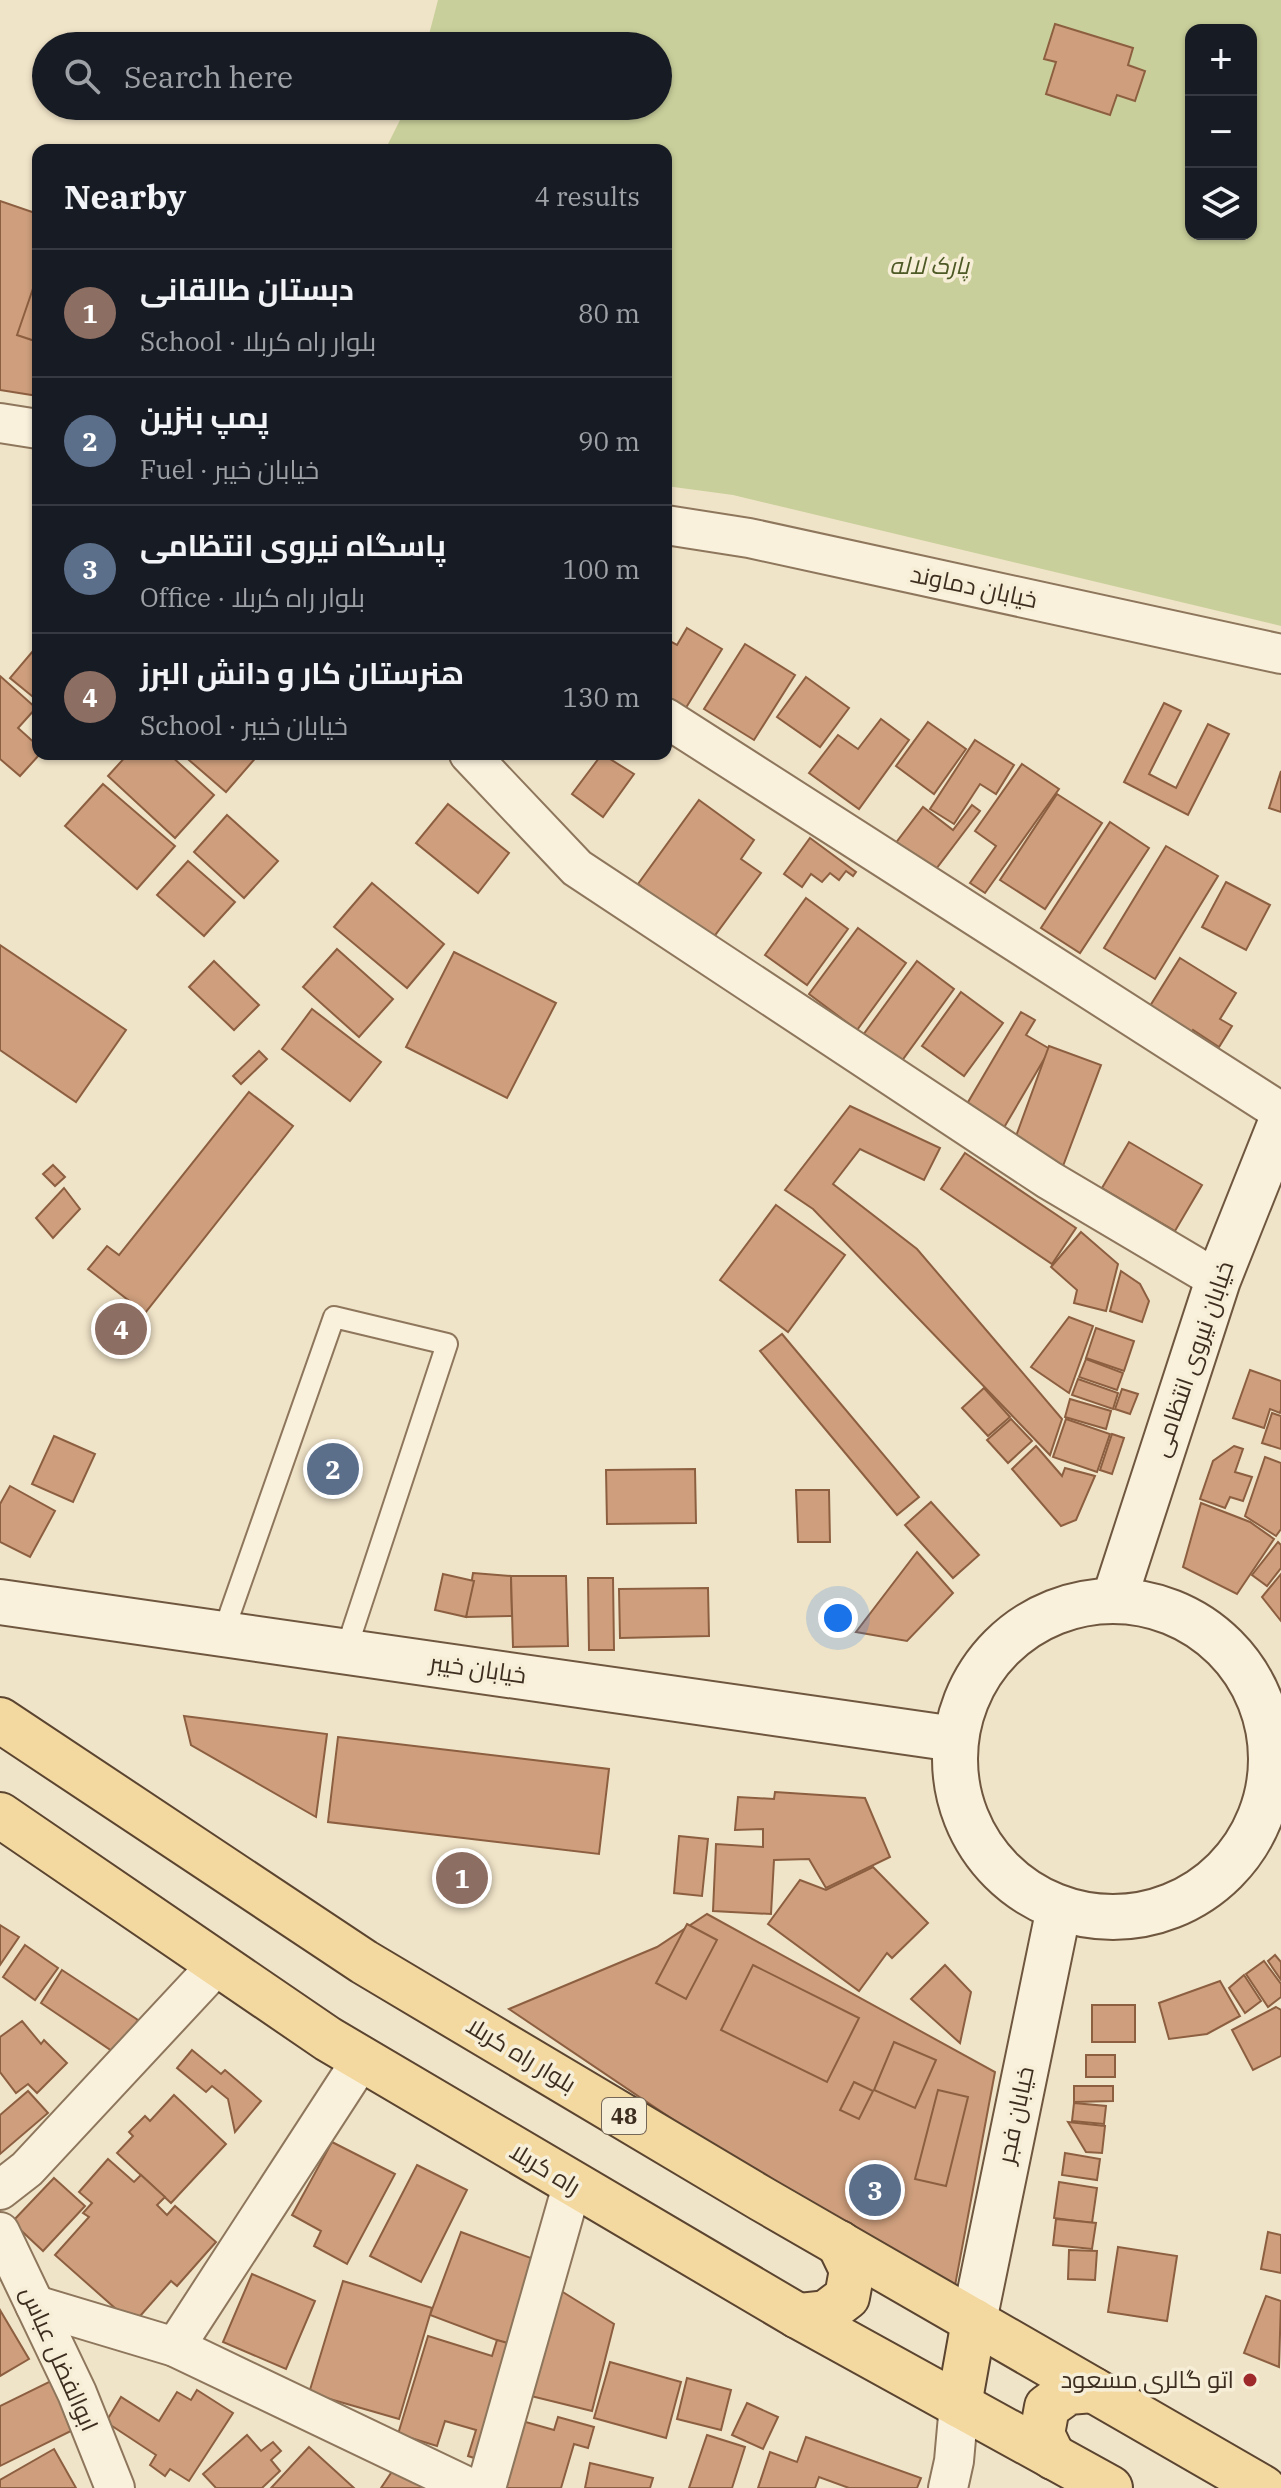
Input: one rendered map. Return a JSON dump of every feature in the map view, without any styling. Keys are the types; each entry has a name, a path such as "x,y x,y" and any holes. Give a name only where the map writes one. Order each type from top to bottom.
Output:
{"main road":[{"name":"خیابان نیروی انتظامی","path":"1114,1600 1218,1280 1281,1122"},
{"path":"1114,1600 1147,1603 1179,1614 1208,1631 1233,1654 1252,1681 1266,1712 1276,1779 1247,1845 1224,1872 1196,1894 1164,1909 1129,1917 1093,1916 1059,1908 1017,1884 999,1869 977,1842 962,1809 954,1774 955,1739 964,1701 982,1668 1008,1640 1039,1618 1075,1605 1114,1600"},
{"name":"خیابان خیبر","path":"0,1602 955,1739"},
{"name":"بلوار راه کربلا","path":"0,1720 364,1962 839,2243 1263,2488"},
{"name":"راه کربلا","path":"0,1815 362,2059 572,2186 798,2316 1110,2488"},
{"name":"خیابان فجر","path":"974,2321 1059,1908"},
{"path":"798,2316 826,2313 847,2297 852,2270 839,2243"},
{"path":"959,2405 974,2321"},
{"path":"1053,2457 1042,2434 1047,2407 1068,2392 1093,2390"}],"street":[{"path":"0,423 32,428"},
{"name":"خیابان دماوند","path":"672,526 749,538 1281,654"},
{"path":"672,722 1281,1112"},
{"path":"475,760 577,868 1049,1180 1218,1280"},
{"path":"0,2190 27,2169 218,1964"},
{"path":"175,2347 362,2059"},
{"path":"486,2488 572,2186"},
{"name":"ابوالفضل عباس","path":"0,2232 77,2393 115,2488"},
{"path":"35,2305 175,2347 470,2488"},
{"path":"948,2488 954,2461 959,2405"}],"lane":[{"path":"223,1633 334,1317 447,1344 346,1650"}],"green space":[{"name":"پارک لاله","path":"438,0 1281,0 1281,626 733,495 672,487 672,144 388,144 400,120 672,120 672,32 430,32"}],"building":[{"path":"1055,24 1133,48 1128,65 1145,71 1135,101 1117,95 1110,115 1046,94 1056,62 1044,59"},
{"path":"0,201 32,212 32,395 0,390"},
{"path":"32,291 32,340 17,335"},
{"path":"687,628 722,649 684,711 672,704 672,642 677,645"},
{"path":"745,644 795,675 754,740 704,709"},
{"path":"32,652 32,696 10,678"},
{"path":"0,676 32,704 32,712 18,728 32,741 32,760 35,760 20,776 0,759"},
{"path":"806,677 849,708 820,747 777,717"},
{"path":"1164,703 1181,711 1149,774 1176,788 1208,724 1229,734 1188,815 1124,782"},
{"path":"881,719 909,740 859,809 809,773 838,735 858,749"},
{"path":"928,722 966,749 934,794 896,766"},
{"path":"975,740 1014,765 996,794 980,784 954,824 930,809"},
{"path":"123,760 176,760 214,795 175,838 108,776"},
{"path":"189,760 254,760 226,792"},
{"path":"598,760 612,760 634,774 603,817 572,794"},
{"path":"1022,764 1059,789 985,893 970,883 996,846 975,831"},
{"path":"1281,771 1281,812 1269,808"},
{"path":"103,784 175,846 137,889 65,826"},
{"path":"1057,794 1102,823 1045,909 1000,880"},
{"path":"699,800 754,840 741,859 761,873 713,938 638,884"},
{"path":"448,804 509,853 478,893 416,843"},
{"path":"972,805 980,811 933,873 895,844 923,807 953,830"},
{"path":"227,815 278,861 244,898 194,852"},
{"path":"1110,822 1149,848 1080,953 1041,928"},
{"path":"810,838 856,872 853,876 846,871 839,880 830,873 822,882 811,874 802,887 784,874"},
{"path":"1166,846 1218,876 1155,979 1104,948"},
{"path":"188,861 235,902 204,936 157,895"},
{"path":"1226,882 1270,905 1246,950 1202,927"},
{"path":"372,883 444,944 407,988 334,927"},
{"path":"806,898 848,929 807,985 765,955"},
{"path":"858,928 906,963 857,1030 809,994"},
{"path":"0,945 126,1030 76,1102 0,1050"},
{"path":"337,949 393,999 359,1037 303,987"},
{"path":"454,952 556,1003 507,1098 406,1047"},
{"path":"1180,958 1236,993 1220,1019 1232,1026 1219,1047 1193,1030 1187,1040 1145,1014"},
{"path":"214,961 259,1005 234,1030 189,987"},
{"path":"917,961 954,989 893,1073 855,1046"},
{"path":"961,992 1003,1023 964,1076 922,1046"},
{"path":"312,1009 381,1062 350,1101 282,1049"},
{"path":"1021,1012 1035,1020 1026,1035 1050,1049 1002,1131 964,1109"},
{"path":"1049,1046 1101,1065 1063,1166 1012,1147"},
{"path":"259,1051 267,1059 241,1084 233,1076"},
{"path":"249,1092 293,1126 145,1313 88,1269 107,1246 119,1255"},
{"path":"850,1106 940,1148 924,1180 860,1149 833,1184 917,1249 1062,1419 1050,1455 813,1209 785,1190"},
{"path":"1129,1142 1202,1185 1175,1231 1102,1188"},
{"path":"965,1153 1076,1228 1052,1264 941,1189"},
{"path":"53,1165 65,1177 55,1186 43,1174"},
{"path":"64,1188 80,1209 53,1238 36,1218"},
{"path":"776,1205 845,1255 788,1332 720,1280"},
{"path":"1081,1232 1118,1264 1106,1311 1074,1303 1077,1290 1051,1267"},
{"path":"1121,1271 1140,1284 1149,1301 1142,1322 1110,1311"},
{"path":"1069,1317 1093,1326 1069,1393 1031,1367"},
{"path":"1096,1328 1134,1341 1124,1371 1086,1358"},
{"path":"782,1334 919,1497 897,1515 760,1351"},
{"path":"1086,1359 1123,1373 1117,1390 1079,1377"},
{"path":"1250,1370 1281,1381 1280,1413 1270,1409 1264,1428 1233,1418"},
{"path":"1078,1379 1118,1393 1113,1409 1072,1395"},
{"path":"984,1388 1010,1417 988,1436 962,1408"},
{"path":"1122,1389 1138,1394 1130,1414 1115,1409"},
{"path":"1070,1399 1111,1411 1106,1429 1065,1417"},
{"path":"1272,1413 1281,1416 1281,1449 1262,1443"},
{"path":"1011,1419 1032,1441 1008,1463 987,1440"},
{"path":"1066,1419 1110,1434 1097,1472 1053,1457"},
{"path":"1112,1434 1124,1438 1112,1474 1100,1470"},
{"path":"54,1436 95,1454 73,1502 32,1484"},
{"path":"1036,1446 1062,1476 1065,1468 1095,1476 1076,1520 1061,1526 1012,1469"},
{"path":"1234,1446 1243,1449 1235,1472 1252,1477 1243,1501 1230,1497 1225,1508 1200,1499 1213,1461"},
{"path":"1265,1457 1281,1463 1281,1529 1276,1536 1245,1516"},
{"path":"695,1469 696,1523 607,1524 606,1470"},
{"path":"10,1486 55,1511 30,1557 0,1542 0,1504"},
{"path":"796,1490 829,1490 830,1542 798,1542"},
{"path":"931,1502 979,1555 953,1578 905,1525"},
{"path":"1201,1503 1250,1522 1274,1539 1237,1594 1183,1567"},
{"path":"1278,1542 1281,1545 1281,1568 1267,1586 1252,1575"},
{"path":"917,1552 953,1593 907,1641 856,1632"},
{"path":"473,1573 511,1576 512,1616 466,1617"},
{"path":"443,1574 474,1581 466,1617 435,1610"},
{"path":"1281,1574 1281,1621 1262,1597"},
{"path":"511,1576 566,1576 568,1646 513,1647"},
{"path":"588,1578 613,1578 614,1650 589,1650"},
{"path":"708,1588 709,1636 620,1638 619,1589"},
{"path":"184,1716 327,1734 316,1817 191,1745"},
{"path":"338,1737 609,1769 599,1854 328,1822"},
{"path":"775,1792 865,1798 890,1857 826,1888 809,1859 774,1860 771,1914 713,1911 716,1844 763,1847 763,1829 735,1830 738,1797 774,1799"},
{"path":"679,1836 708,1839 702,1896 674,1893"},
{"path":"873,1867 928,1923 892,1958 887,1953 859,1991 768,1924 800,1880 826,1890"},
{"path":"707,1914 995,2072 951,2307 509,2009 657,1947"},
{"path":"687,1924 717,1940 686,1999 656,1983"},
{"path":"0,1925 19,1937 0,1965"},
{"path":"25,1945 58,1968 35,2000 3,1977"},
{"path":"1275,1955 1281,1962 1281,1980 1268,1961"},
{"path":"1264,1961 1281,1984 1281,1997 1268,2007 1246,1974"},
{"path":"753,1965 859,2018 827,2082 721,2030"},
{"path":"945,1965 971,1992 960,2043 911,1999"},
{"path":"62,1970 138,2020 115,2053 41,2003"},
{"path":"1244,1975 1261,2001 1245,2013 1229,1988"},
{"path":"1220,1981 1240,2016 1207,2034 1169,2039 1159,2003"},
{"path":"1092,2005 1135,2005 1135,2042 1092,2042"},
{"path":"1276,2007 1281,2010 1281,2056 1253,2070 1232,2030"},
{"path":"22,2021 41,2044 44,2040 67,2063 37,2093 28,2084 16,2093 0,2072 0,2037"},
{"path":"894,2042 936,2060 915,2108 874,2090"},
{"path":"192,2050 221,2074 225,2070 261,2101 235,2132 228,2099 212,2086 206,2092 177,2068"},
{"path":"1086,2055 1115,2055 1115,2077 1086,2077"},
{"path":"854,2082 873,2091 859,2119 840,2110"},
{"path":"1074,2086 1113,2086 1113,2101 1074,2102"},
{"path":"938,2090 968,2097 946,2186 915,2179"},
{"path":"28,2091 48,2113 0,2154 0,2115"},
{"path":"174,2095 226,2144 171,2203 117,2153 133,2136 129,2132 145,2116 150,2121"},
{"path":"1074,2103 1106,2106 1104,2124 1072,2121"},
{"path":"1068,2122 1105,2126 1102,2153 1086,2152"},
{"path":"332,2142 395,2174 347,2264 314,2246 321,2231 292,2215"},
{"path":"1065,2153 1100,2159 1097,2180 1062,2175"},
{"path":"108,2159 134,2182 141,2175 165,2197 157,2205 167,2215 175,2206 216,2242 177,2286 171,2281 133,2324 55,2255 89,2217 83,2213 92,2203 79,2192"},
{"path":"417,2165 467,2190 421,2282 370,2256"},
{"path":"54,2178 85,2206 43,2251 12,2222"},
{"path":"1059,2182 1097,2188 1092,2223 1054,2218"},
{"path":"1056,2219 1096,2223 1092,2249 1053,2245"},
{"path":"461,2232 539,2261 507,2344 430,2315"},
{"path":"1268,2232 1281,2235 1281,2273 1261,2269"},
{"path":"1118,2247 1177,2256 1167,2321 1108,2312"},
{"path":"1069,2250 1097,2251 1095,2280 1068,2279"},
{"path":"252,2274 315,2301 286,2369 223,2342"},
{"path":"343,2281 432,2308 399,2419 309,2393"},
{"path":"558,2289 614,2324 592,2411 531,2396"},
{"path":"1266,2296 1281,2301 1279,2367 1244,2353"},
{"path":"0,2310 29,2359 0,2376"},
{"path":"428,2336 492,2356 497,2340 522,2347 487,2462 468,2456 476,2430 445,2421 437,2446 398,2434"},
{"path":"610,2362 681,2382 666,2438 594,2418"},
{"path":"687,2378 731,2390 721,2430 677,2419"},
{"path":"55,2379 79,2427 0,2466 0,2406"},
{"path":"197,2390 233,2413 189,2481 170,2469 165,2476 150,2465 156,2455 106,2422 121,2397 159,2421 177,2392 191,2400"},
{"path":"747,2403 778,2417 763,2449 732,2435"},
{"path":"558,2417 594,2427 588,2448 574,2444 561,2488 495,2488 515,2419 554,2430"},
{"path":"247,2435 261,2451 273,2442 281,2451 271,2460 280,2471 262,2488 216,2488 203,2474"},
{"path":"707,2435 745,2447 732,2488 689,2488"},
{"path":"806,2437 921,2478 917,2488 849,2488 819,2477 815,2488 758,2488 770,2452 797,2462"},
{"path":"309,2447 354,2488 271,2488"},
{"path":"54,2449 76,2488 0,2488 0,2480"},
{"path":"590,2463 653,2478 650,2488 585,2488"},
{"path":"397,2464 432,2488 381,2488"}],"place":[{"name":"هنرستان کار و دانش البرز","path":"121,1329"},
{"name":"پمپ بنزین","path":"333,1469"},
{"name":"دبستان طالقانی","path":"462,1878"},
{"name":"پاسگاه نیروی انتظامی","path":"875,2190"},
{"name":"اتو گالری مسعود","path":"1250,2380"}]}
